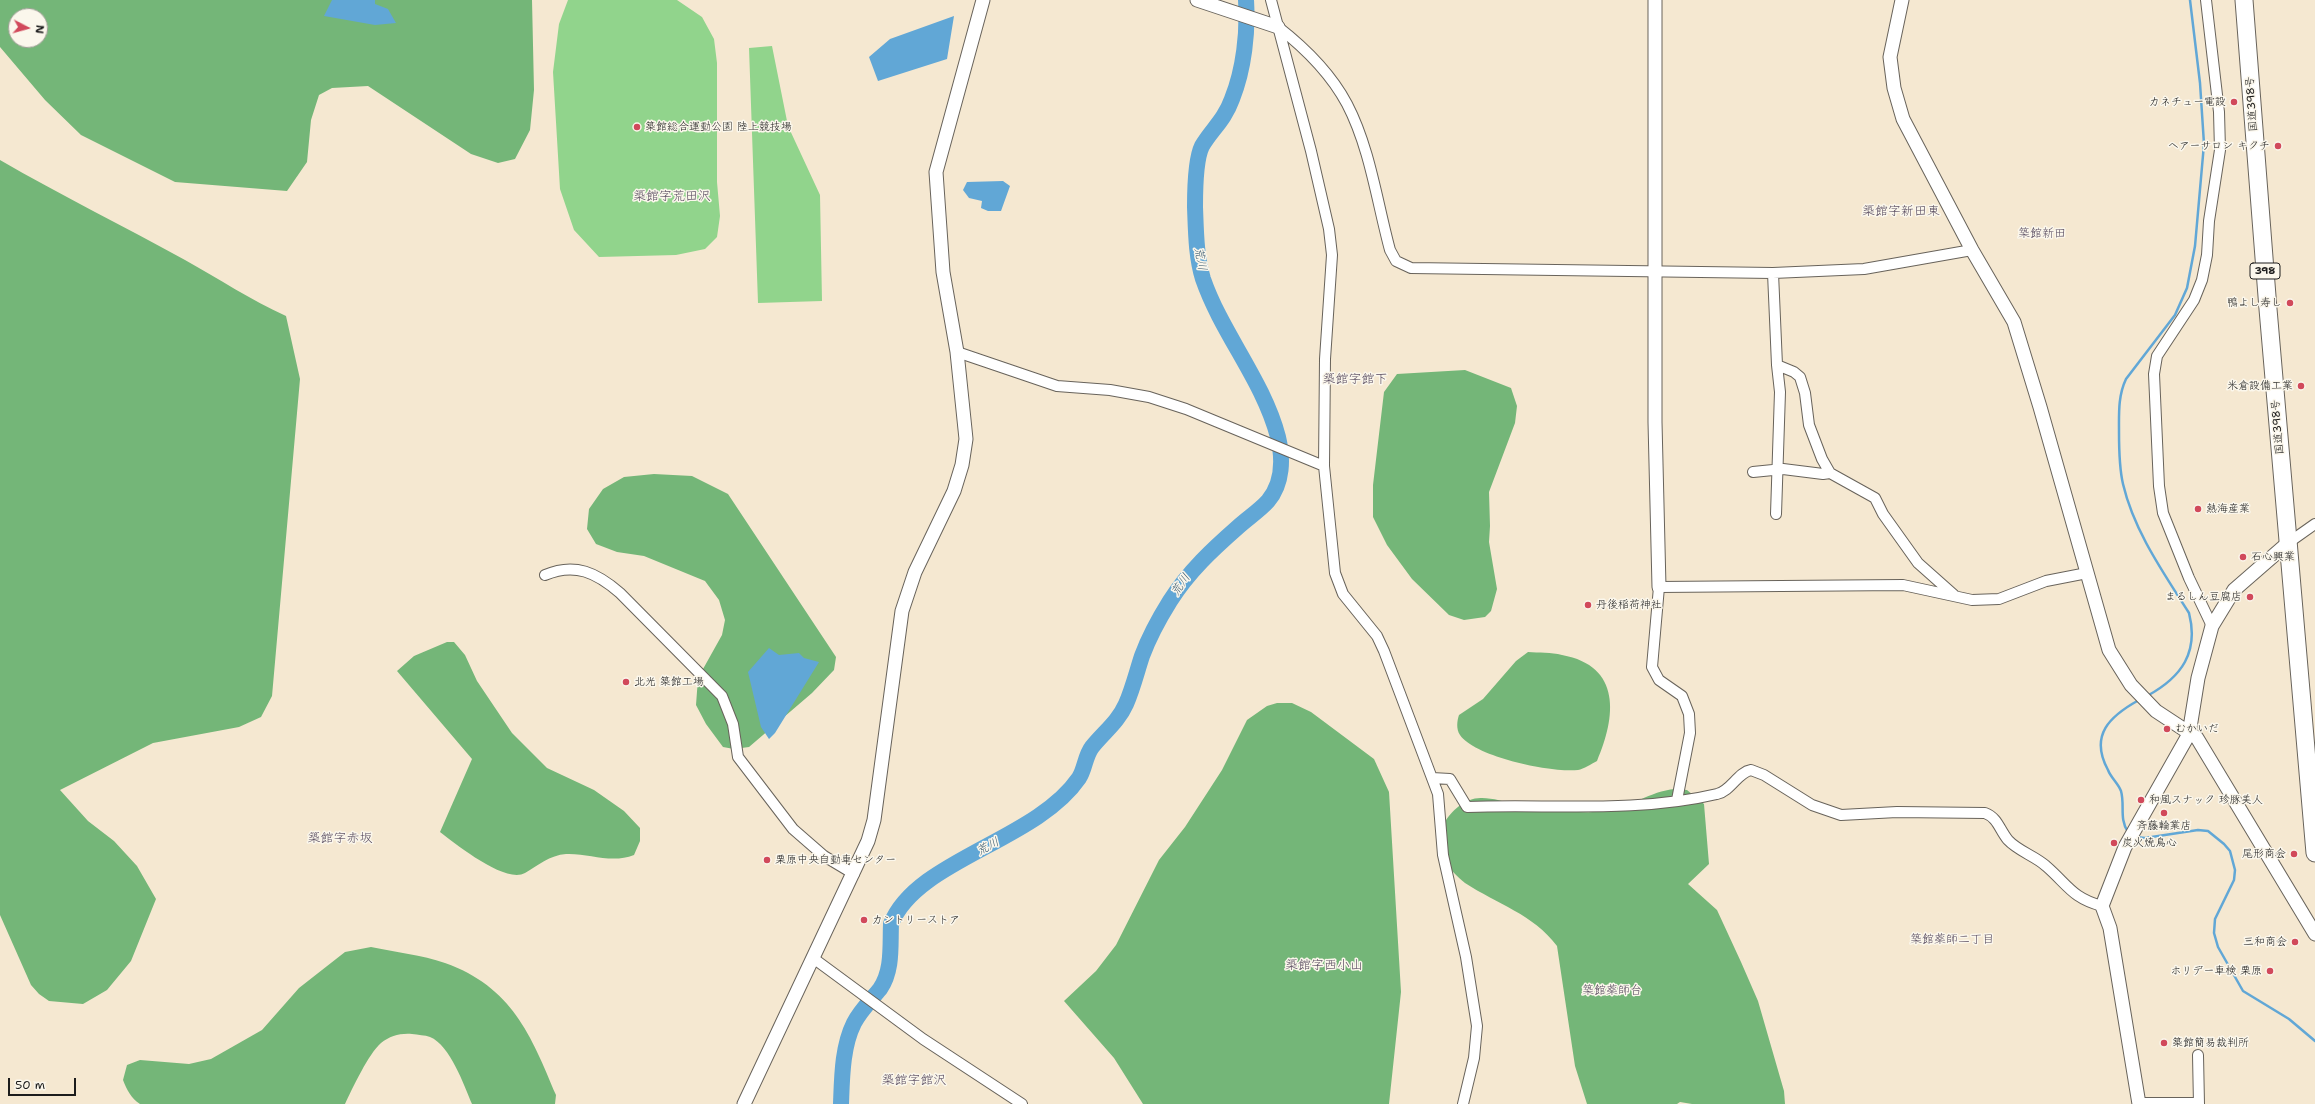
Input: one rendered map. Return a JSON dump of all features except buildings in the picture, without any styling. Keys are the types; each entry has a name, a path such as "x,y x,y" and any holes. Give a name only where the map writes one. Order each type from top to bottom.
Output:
{"highway":[{"name":"国道398号","path":"2244,0 2315,853"}],"street":[{"path":"744,1104 854,874 874,820 902,611 915,572 954,491 962,465 966,439 957,352 943,272 936,172 983,0"},
{"path":"1197,0 1278,27 1300,44 1322,68 1347,104 1364,147 1390,250 1396,261 1411,268 1523,268 1655,272 1773,273 1864,269 1972,250"},
{"path":"1271,0 1314,166 1329,229 1332,254 1325,359 1324,466 1335,573 1343,594 1376,636 1384,651 1438,794 1443,855 1466,957 1477,1026 1474,1058 1463,1104"},
{"path":"1655,0 1655,422 1659,586 1652,667 1659,680 1682,696 1689,714 1690,733 1677,800"},
{"path":"1902,0 1890,57 1894,88 1903,119 1972,250 2014,322 2088,573 2109,650 2131,685 2156,711 2196,738 2315,934"},
{"path":"2206,0 2219,112 2220,150 2210,221 2207,255 2202,280 2194,300 2157,356 2154,374 2159,486 2163,513 2189,578 2212,626"},
{"path":"1773,273 1777,365 1780,392 1776,514"},
{"path":"957,352 1057,386 1110,390 1149,398 1186,409 1286,448 1324,466"},
{"path":"1777,365 1794,372 1800,378 1805,393 1809,425 1822,459 1830,473 1875,498 1883,514 1918,563 1954,595"},
{"path":"1753,472 1777,470 1823,474 1830,473"},
{"path":"2198,1055 2199,1104 2139,1104 2110,928 2102,906 2132,834 2189,734 2198,678 2212,626 2234,590 2288,543 2315,524"},
{"path":"545,575 558,569 577,569 607,581 620,593 722,696 733,724 738,757 793,829 824,856 854,874"},
{"path":"1659,586 1903,585 1972,600 1999,599 2046,581 2088,573"},
{"path":"1432,778 1450,779 1467,807 1528,805 1638,806 1718,794 1751,770 1771,779 1812,805 1841,815 1897,812 1985,813 1995,817 2009,840 2046,866 2070,891 2086,902 2102,906"},
{"path":"813,958 967,1069 1022,1104"}],"green space":[{"path":"0,0 532,0 534,90 530,130 515,159 498,163 471,154 368,86 332,88 319,95 311,120 307,162 287,191 175,182 81,135 45,100 0,47"},
{"name":"築館総合運動公園 陸上競技場","path":"568,0 677,0 702,17 714,39 717,63 717,182 720,216 717,237 705,249 676,255 599,257 574,230 560,189 553,72 559,24"},
{"path":"772,46 788,126 820,195 822,301 758,303 749,48"},
{"path":"0,160 286,316 300,379 272,696 261,717 239,727 153,743 60,790 88,821 114,841 137,866 156,899 131,961 107,990 83,1004 49,1001 39,994 31,985 0,915"},
{"path":"1465,370 1511,388 1517,406 1515,423 1489,492 1489,542 1497,589 1491,611 1485,617 1464,620 1449,615 1412,579 1387,545 1373,517 1373,485 1384,392 1397,374"},
{"path":"654,474 692,476 728,494 836,657 834,670 812,693 749,747 734,749 723,747 706,724 696,705 698,678 722,635 725,620 719,600 705,581 644,556 617,552 596,544 587,529 589,509 603,489 624,477"},
{"path":"447,642 454,642 465,655 477,681 512,733 547,768 594,790 624,811 640,828 640,841 634,855 625,858 608,858 575,854 560,855 544,861 525,873 516,875 506,873 481,861 440,832 472,759 397,671 414,656"},
{"path":"1528,652 1558,654 1582,661 1595,670 1604,682 1609,696 1610,711 1608,727 1597,761 1585,768 1578,770 1551,769 1515,762 1497,757 1481,750 1468,743 1460,735 1457,725 1459,715 1483,699 1516,661"},
{"path":"1277,703 1292,703 1311,712 1374,759 1389,792 1401,992 1389,1104 1143,1104 1114,1058 1064,1001 1096,971 1116,945 1159,860 1185,827 1222,770 1247,720 1267,706"},
{"path":"1675,789 1687,790 1704,804 1709,864 1688,884 1717,910 1741,962 1758,1001 1784,1091 1785,1104 1692,1104 1680,1102 1677,1104 1587,1104 1575,1066 1557,946 1547,935 1526,918 1465,883 1443,861 1442,837 1444,824 1450,814 1465,802 1476,798 1495,799 1515,804 1573,812 1596,812 1623,807 1657,793"},
{"path":"371,947 436,960 468,973 487,985 503,999 528,1033 538,1052 556,1095 555,1104 472,1104 456,1066 444,1048 430,1037 408,1034 388,1038 376,1048 361,1072 345,1104 140,1104 134,1099 128,1090 123,1080 127,1065 140,1060 189,1064 211,1059 262,1030 299,988 345,952"}],"water":[{"path":"332,0 375,0 375,4 388,9 396,23 375,25 324,16"},
{"path":"954,16 947,59 878,81 869,57 890,39"},
{"path":"1003,181 1010,186 1001,211 988,211 981,208 982,201 969,198 963,190 967,182"},
{"path":"769,648 779,655 799,653 804,658 819,662 775,733 769,739 761,727 748,672"}],"waterway":[{"name":"荒川","path":"841,1104 843,1063 850,1032 859,1014 884,982 890,958 891,924 904,902 925,883 950,866 1007,835 1035,818 1060,800 1079,778 1092,747 1115,722 1123,710 1131,692 1148,642 1162,614 1177,590 1193,570 1211,552 1268,501 1277,486 1281,462 1278,437 1263,396 1211,299 1203,279 1196,235 1195,193 1198,159 1202,146 1229,107 1240,75 1246,37 1246,0"},
{"path":"2147,696 2170,680 2185,662 2192,640 2192,627 2189,613 2150,551 2134,518 2128,501 2120,465 2119,418 2123,385 2175,315 2187,288 2195,246 2204,144 2200,83 2190,0"},
{"path":"2128,832 2125,827 2123,817 2121,791 2109,773 2103,758 2101,747 2102,737 2111,720 2139,700"},
{"path":"2136,837 2145,838 2198,830 2208,831 2224,844 2230,851 2235,870 2234,880 2215,919 2214,933 2218,947 2243,991 2289,1019 2315,1041"}],"place":[{"name":"カネチュー電設","path":"2234,102"},
{"name":"築館総合運動公園 陸上競技場","path":"637,127"},
{"name":"ヘアーサロン キクチ","path":"2278,146"},
{"name":"鴨よし寿し","path":"2290,303"},
{"name":"米倉設備工業","path":"2301,386"},
{"name":"熱海産業","path":"2198,509"},
{"name":"石心興業","path":"2243,557"},
{"name":"まるしん豆腐店","path":"2250,597"},
{"name":"丹後稲荷神社","path":"1588,605"},
{"name":"北光 築館工場","path":"626,682"},
{"name":"むかいだ","path":"2167,729"},
{"name":"和風スナック 珍豚美人","path":"2141,800"},
{"name":"斉藤輪業店","path":"2164,813"},
{"name":"炭火焼鳥心","path":"2114,843"},
{"name":"尾形商会","path":"2294,854"},
{"name":"栗原中央自動車センター","path":"767,860"},
{"name":"カントリーストア","path":"864,920"},
{"name":"三和商会","path":"2295,942"},
{"name":"ホリデー車検 栗原","path":"2270,971"},
{"name":"築館簡易裁判所","path":"2164,1043"}],"district":[{"name":"築館字荒田沢","path":"672,197"},
{"name":"築館字新田東","path":"1901,212"},
{"name":"築館新田","path":"2042,234"},
{"name":"築館字館下","path":"1355,380"},
{"name":"築館字赤坂","path":"340,839"},
{"name":"築館薬師二丁目","path":"1952,940"},
{"name":"築館字西小山","path":"1324,966"},
{"name":"築館薬師台","path":"1612,991"},
{"name":"築館字館沢","path":"914,1081"}]}
